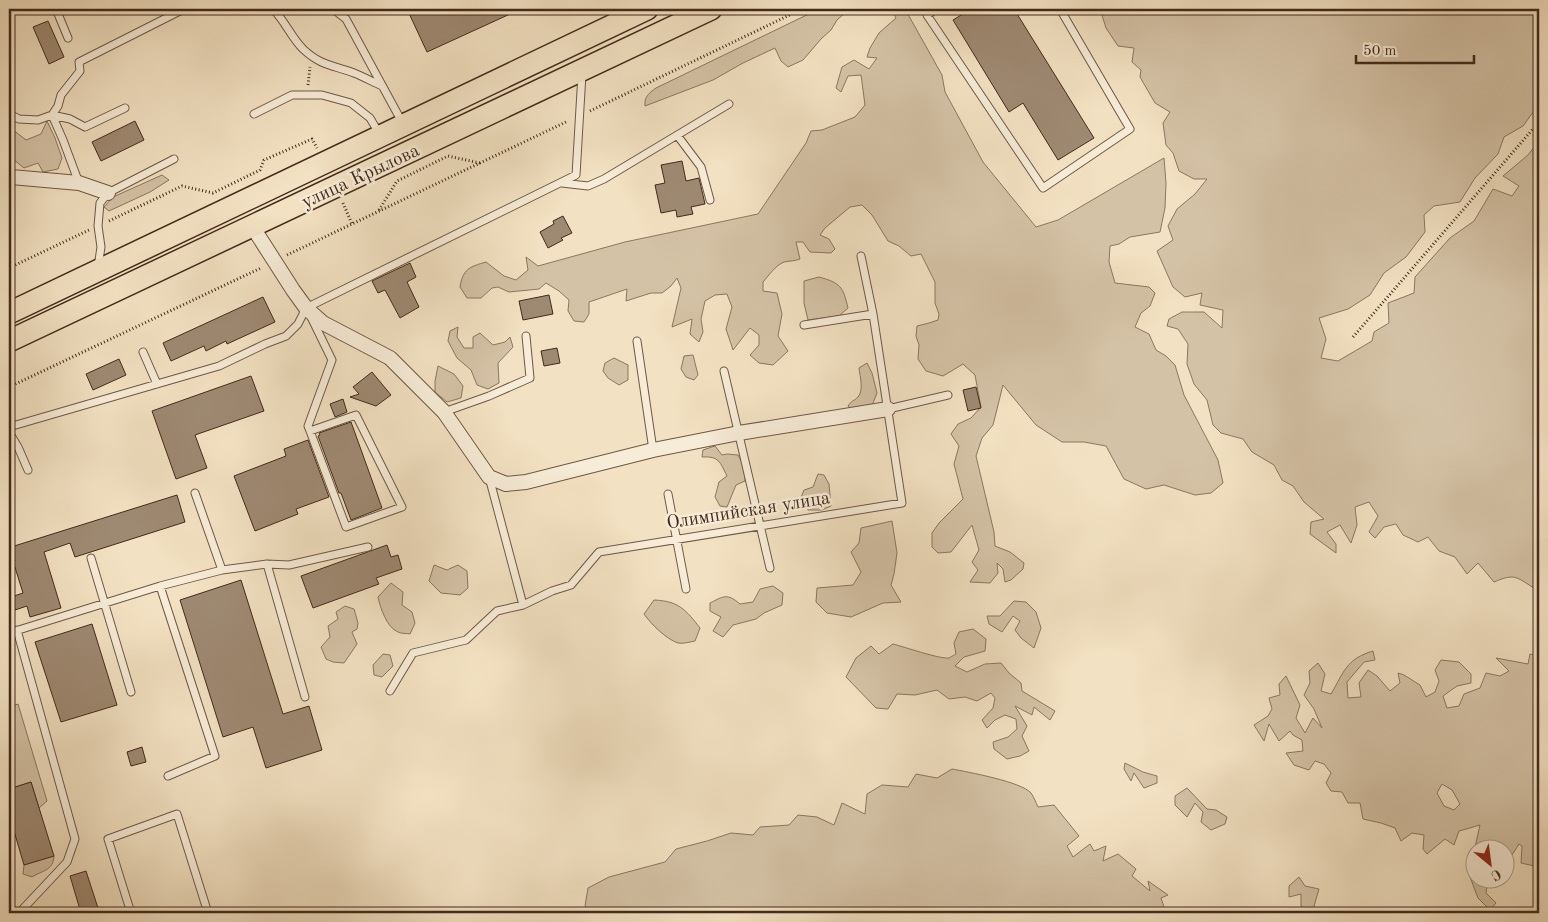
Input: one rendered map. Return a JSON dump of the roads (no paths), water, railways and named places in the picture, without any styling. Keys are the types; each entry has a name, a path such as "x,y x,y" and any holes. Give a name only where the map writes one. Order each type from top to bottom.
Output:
{"main road":[{"name":"улица Крылова","path":"9,313 648,9"},
{"name":"улица Крылова","path":"9,341 711,9"}],"street":[{"path":"9,174 12,177 79,183 108,192"},
{"path":"252,226 306,308 324,323 390,358 444,412 489,477 506,484 526,482 652,450 740,433 888,410"}],"lane":[{"path":"56,9 68,38"},
{"path":"52,115 58,106 61,95 80,71 80,62 184,9"},
{"path":"273,9 280,15 300,47 310,56 323,64 354,73 382,86"},
{"path":"332,9 346,19 403,125"},
{"path":"936,9 927,15 1043,188 1130,129 1060,9"},
{"path":"9,427 219,366 286,336 298,324 306,308 576,175 582,71"},
{"path":"254,114 292,95 322,95 351,103 370,118 380,135"},
{"path":"561,182 588,186 604,179 729,104"},
{"path":"9,114 19,119 38,120 52,115 70,119 84,128 125,108"},
{"path":"52,115 79,183"},
{"path":"677,135 702,167 710,200"},
{"path":"97,271 101,247 98,226 100,202 108,192 174,159"},
{"name":"Олимпийская улица","path":"390,691 413,653 466,640 497,611 523,605 552,591 571,585 599,552 902,503 873,314 861,256"},
{"path":"306,308 332,360 308,426 346,527 402,508 356,415 310,431"},
{"path":"804,325 873,314"},
{"path":"444,412 489,396 530,378 526,336"},
{"path":"637,341 652,450"},
{"path":"143,352 157,384"},
{"path":"724,371 770,568"},
{"path":"888,410 948,395"},
{"path":"9,432 28,470"},
{"path":"489,477 523,605"},
{"path":"195,493 222,570"},
{"path":"668,494 686,589"},
{"path":"9,633 160,586 222,570 267,564 289,565 368,547"},
{"path":"92,558 131,692"},
{"path":"267,564 305,697"},
{"path":"160,586 215,756 168,776"},
{"path":"17,630 75,839 67,862 19,913"},
{"path":"131,913 108,839 177,814 208,913"}]}
